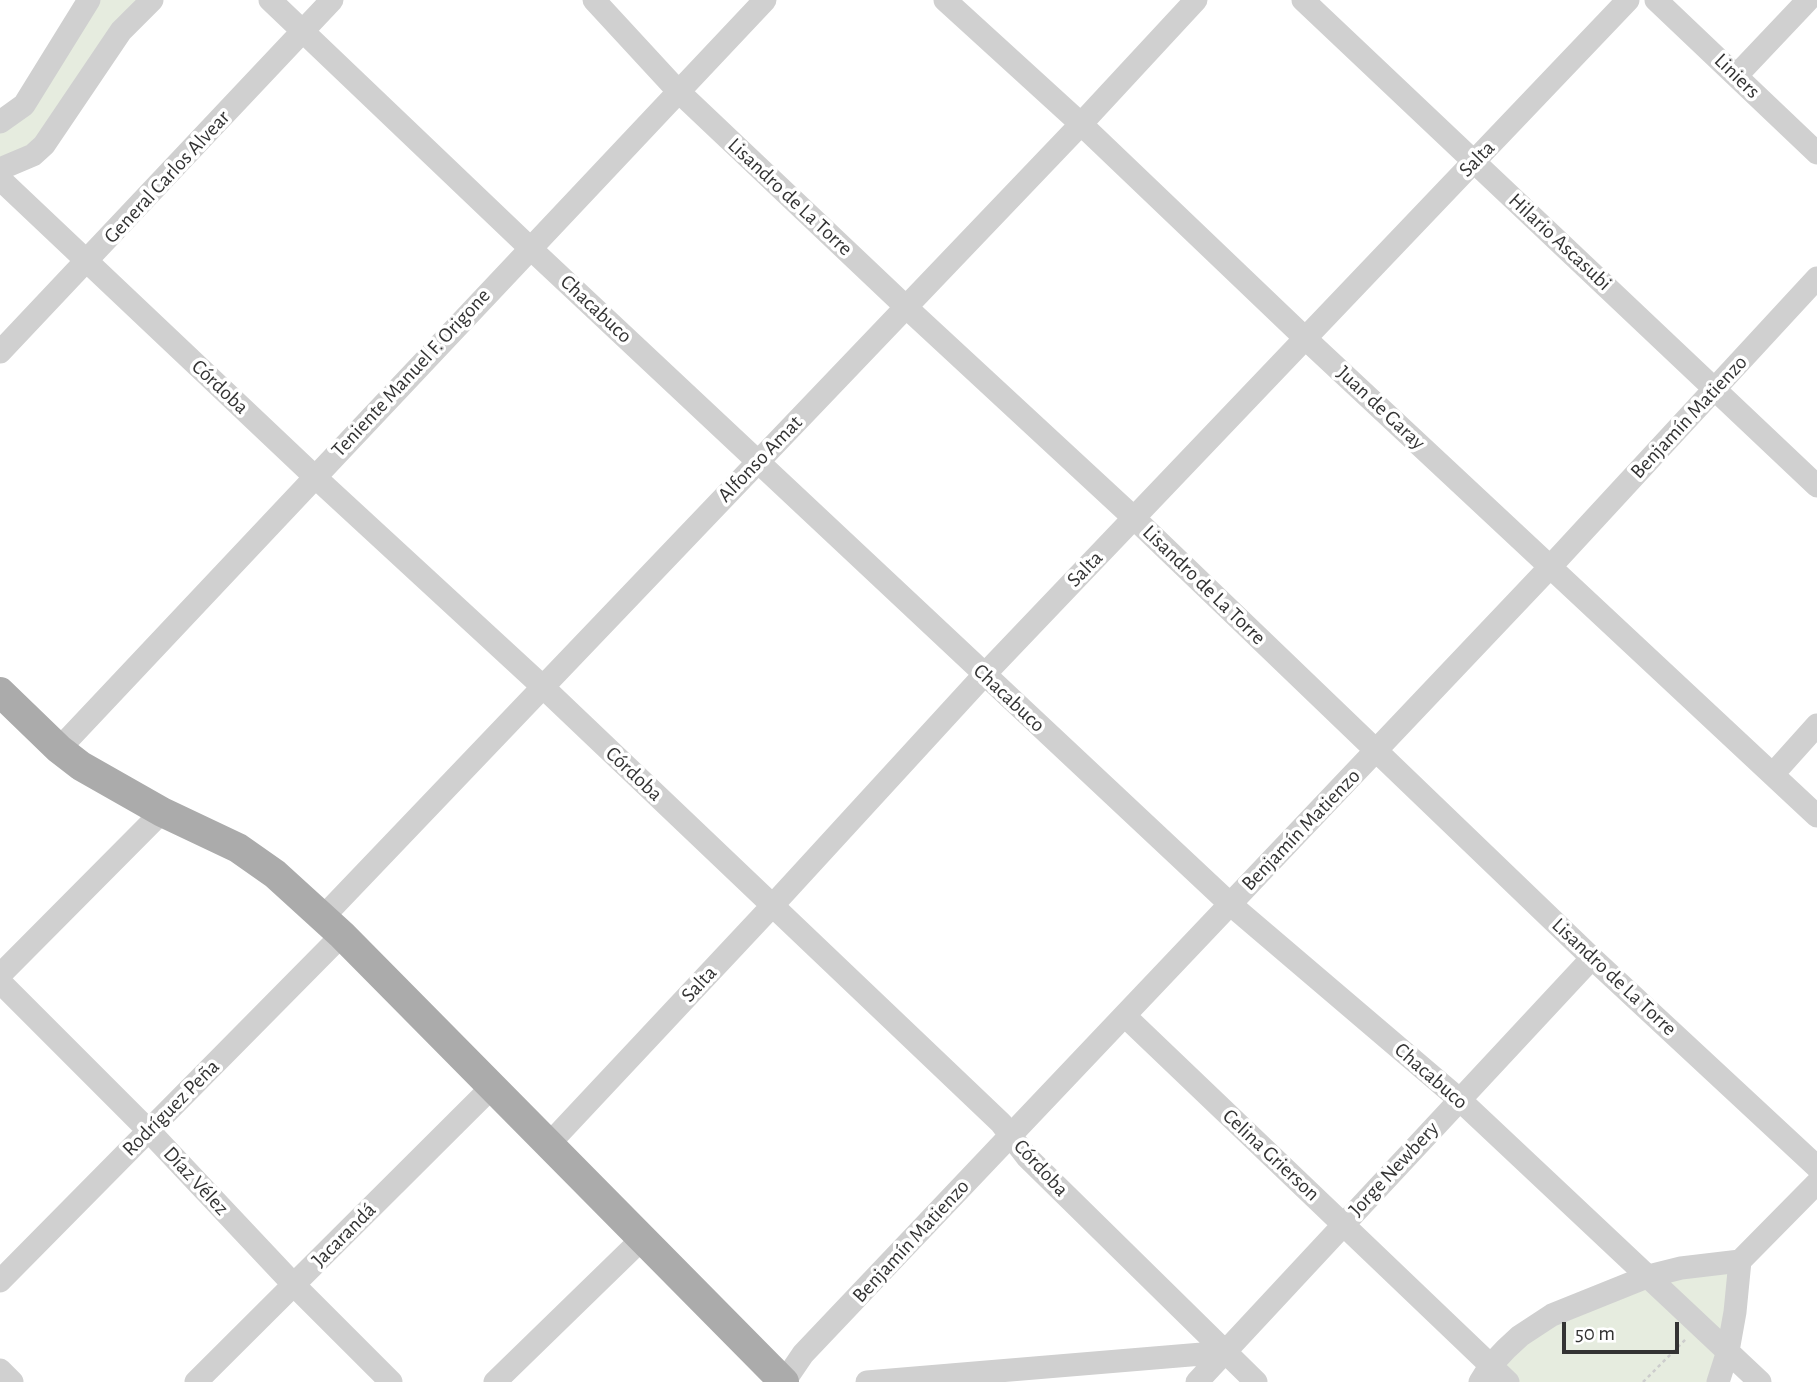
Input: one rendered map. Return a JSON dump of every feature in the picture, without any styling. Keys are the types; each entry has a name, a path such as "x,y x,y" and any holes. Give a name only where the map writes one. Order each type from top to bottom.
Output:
{"main road":[{"path":"0,692 59,749 98,777 259,861 333,926 784,1382"}],"street":[{"path":"0,122 24,105 89,0"},
{"path":"0,169 33,155 44,145 121,32 152,0"},
{"name":"Chacabuco","path":"270,0 530,248 1230,904 1460,1100 1760,1382"},
{"name":"General Carlos Alvear","path":"0,352 332,0"},
{"name":"Lisandro de La Torre","path":"594,0 678,91 1134,518 1592,958 1817,1167"},
{"name":"Teniente Manuel F. Origone","path":"59,749 765,0"},
{"name":"Juan de Garay","path":"946,0 1817,817"},
{"name":"Alfonso Amat","path":"333,926 543,687 1196,0"},
{"name":"Hilario Ascasubi","path":"1303,0 1817,485"},
{"name":"Salta","path":"549,1144 984,675 1628,0"},
{"name":"Liniers","path":"1656,0 1817,153"},
{"path":"1737,75 1808,0"},
{"name":"Córdoba","path":"0,179 314,476 543,687 1001,1123 1027,1157 1255,1382"},
{"name":"Benjamín Matienzo","path":"784,1382 803,1354 1378,750 1817,278"},
{"path":"1773,774 1817,725"},
{"path":"0,975 162,812"},
{"name":"Rodríguez Peña","path":"0,1281 149,1132 333,926"},
{"name":"Jorge Newbery","path":"1196,1382 1592,958"},
{"name":"Díaz Vélez","path":"0,982 391,1382"},
{"name":"Celina Grierson","path":"1125,1016 1343,1223 1485,1374 1508,1382"},
{"name":"Jacarandá","path":"196,1382 492,1087"},
{"path":"1485,1374 1520,1336 1552,1315 1649,1276 1681,1268 1740,1261 1817,1183"},
{"path":"495,1382 642,1239"},
{"path":"1718,1382 1728,1351 1740,1261"},
{"path":"867,1382 1226,1352"},
{"path":"0,1370 12,1382"}],"path":[{"path":"1643,1382 1700,1325"}],"shaded area":[{"path":"89,0 152,0 57,128 0,169 0,122"},
{"path":"1740,1261 1718,1382 1480,1382 1552,1315"}]}
